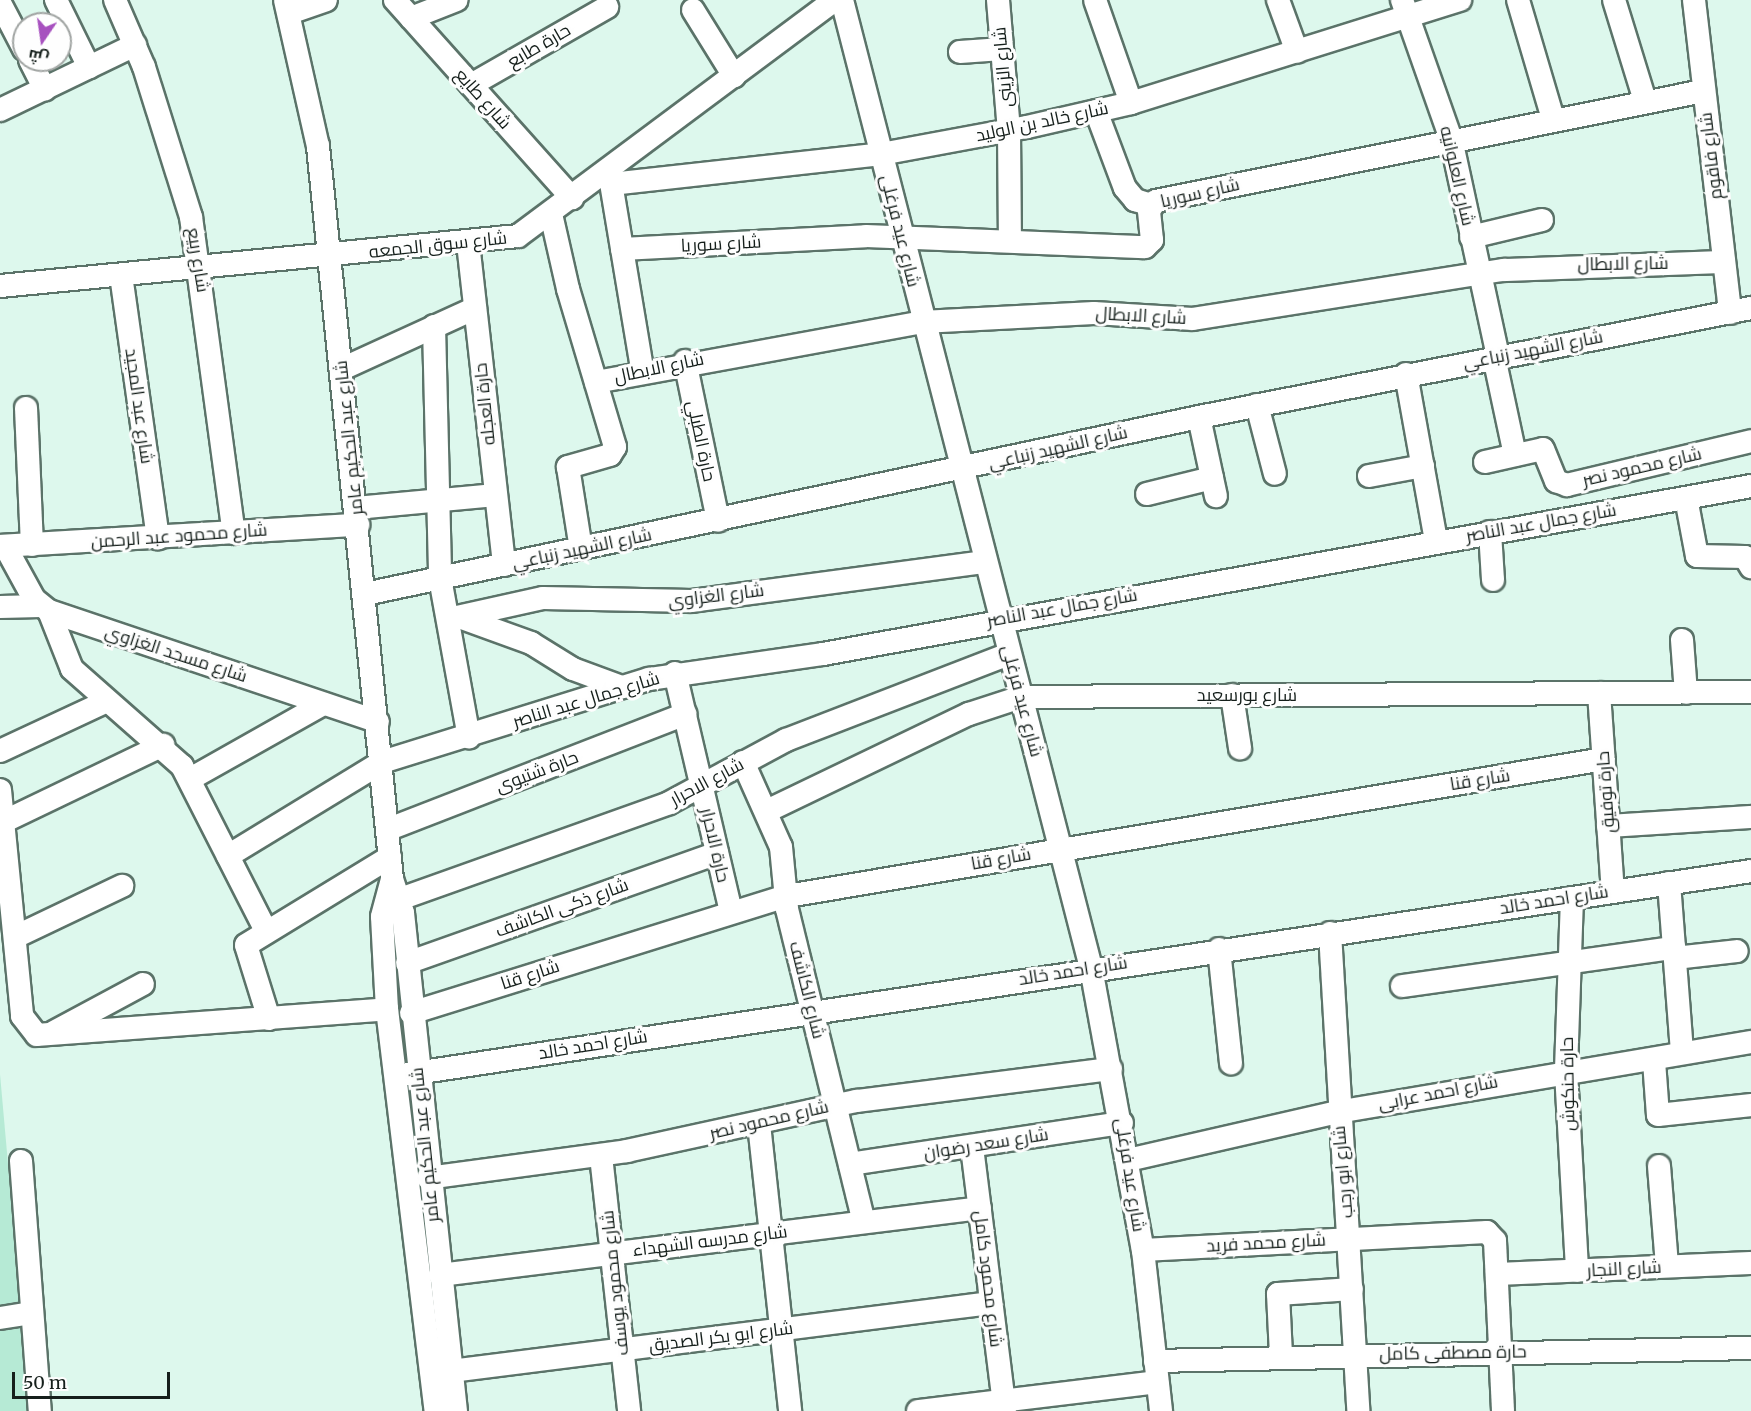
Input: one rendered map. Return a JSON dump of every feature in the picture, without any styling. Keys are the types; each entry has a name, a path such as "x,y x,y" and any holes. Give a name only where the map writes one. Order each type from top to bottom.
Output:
{"street":[{"path":"56,0 89,67"},
{"name":"شارع ربيع","path":"115,0 135,45 186,195 201,267 234,532"},
{"path":"287,6 326,0"},
{"name":"شارع طايع","path":"395,0 572,198"},
{"path":"411,18 457,0"},
{"name":"شارع سوق الجمعه","path":"0,286 468,243 518,236 572,198 610,177 734,76 835,0"},
{"name":"شارع عيد فرغلى","path":"842,0 960,470 1062,849 1091,968 1122,1124 1143,1250 1161,1411"},
{"name":"شارع الزينى","path":"998,0 1009,130 1010,241"},
{"path":"1095,0 1131,102"},
{"path":"1278,0 1297,52"},
{"name":"شارع خالد بن الوليد","path":"610,177 881,154 1009,130 1131,102 1297,52 1406,7 1460,0"},
{"path":"1518,0 1553,119"},
{"path":"1614,0 1645,101"},
{"name":"شارع فاقوم","path":"1694,0 1724,262 1740,310"},
{"path":"0,3 12,26"},
{"name":"شارع عبد الحكيم عامر","path":"287,6 318,146 388,829 407,963 411,1013 406,1075 436,1411"},
{"name":"حارة طابع","path":"471,85 608,7"},
{"name":"شارع العلوانيه","path":"1406,7 1451,139 1515,455"},
{"path":"693,10 734,76"},
{"path":"0,111 135,45"},
{"path":"960,52 1002,49"},
{"path":"36,72 45,89"},
{"name":"شارع سوريا","path":"622,249 901,237 1149,246 1151,205 1451,139 1703,91"},
{"path":"1096,111 1125,188 1135,200 1151,205"},
{"path":"610,177 642,369"},
{"path":"551,214 615,447 610,455 568,467 581,549"},
{"path":"1471,237 1542,220"},
{"name":"حارة العجله","path":"468,243 504,565"},
{"name":"شارع الابطال","path":"596,382 642,369 685,361 922,322 1094,313 1193,319 1479,274 1600,264 1724,262"},
{"name":"شارع عبد المجيد","path":"121,275 158,538"},
{"path":"342,369 475,308"},
{"name":"شارع الشهيد زنباعي","path":"365,594 960,470 1257,405 1496,356 1740,310"},
{"path":"434,326 434,501 440,578 453,618 469,737"},
{"name":"حارة الطبلي","path":"685,361 718,521"},
{"path":"1406,375 1436,541"},
{"path":"1257,405 1275,474"},
{"path":"26,408 32,545"},
{"path":"1147,494 1214,487 1199,417"},
{"name":"شارع محمود نصر","path":"1485,462 1546,451 1556,481 1563,485 1751,441"},
{"path":"1369,476 1423,466"},
{"name":"شارع جمال عبد الناصر","path":"228,856 382,762 469,737 622,687 675,673 823,654 1000,618 1751,486"},
{"name":"شارع محمود عبد الرحمن","path":"3,546 234,532 357,516 434,501 495,495"},
{"path":"1686,498 1696,556 1745,557 1751,567"},
{"path":"1490,532 1493,580"},
{"path":"3,546 45,608 72,669 107,701 163,745 190,779 266,931"},
{"name":"شارع الغزاوي","path":"453,618 543,598 692,601 985,562"},
{"path":"0,607 45,608"},
{"name":"شارع مسجد الغزاوي","path":"45,608 378,722"},
{"path":"453,618 531,644 573,669 622,687"},
{"path":"1682,640 1686,693"},
{"name":"شارع الاحرار","path":"269,1019 244,949 266,931 394,878 649,810 702,786 743,762 865,707 1009,654"},
{"name":"حارة الاحرار","path":"675,673 731,911"},
{"name":"شارع بورسعيد","path":"768,811 969,714 1021,697 1751,692"},
{"name":"حارة توفيق","path":"1599,693 1613,891"},
{"path":"1232,695 1240,748"},
{"path":"0,750 107,701"},
{"path":"190,779 323,704"},
{"name":"حارة شتيوى","path":"388,829 685,714"},
{"path":"3,822 163,745"},
{"name":"شارع قنا","path":"411,1013 731,911 787,896 1604,759"},
{"name":"شارع الكاشف","path":"743,762 768,811 787,874 787,896 864,1222"},
{"path":"0,790 25,1024 45,1037 387,1009"},
{"path":"1608,826 1751,817"},
{"name":"شارع ذكى الكاشف","path":"407,963 717,853"},
{"name":"شارع احمد خالد","path":"406,1075 1091,968 1751,871"},
{"name":"شارع عبد الحكيم عامر","path":"394,878 382,917 387,1009 406,1075 428,1178 456,1411"},
{"path":"1669,883 1682,1052"},
{"path":"15,937 122,886"},
{"name":"حارة حنكوش","path":"1572,898 1566,1072 1577,1271"},
{"name":"شارع ابو رجب","path":"1330,933 1337,1112 1349,1239 1358,1411"},
{"path":"1219,950 1231,1063"},
{"path":"1402,986 1569,962 1675,953 1737,951"},
{"path":"45,1037 143,984"},
{"name":"شارع احمد عرابى","path":"1128,1160 1337,1112 1566,1072 1654,1061 1682,1052 1751,1042"},
{"path":"1654,1061 1658,1115 1751,1105"},
{"name":"شارع محمود نصر","path":"428,1178 601,1156 759,1124 835,1105 1111,1068"},
{"path":"759,1124 790,1411"},
{"name":"شارع سعد رضوان","path":"850,1164 1122,1124"},
{"name":"شارع محمود كامل","path":"972,1147 1004,1406"},
{"name":"شارع محمود يوسف","path":"601,1156 629,1411"},
{"path":"21,1161 40,1411"},
{"path":"1659,1166 1667,1266"},
{"name":"شارع مدرسه الشهداء","path":"440,1275 980,1208"},
{"name":"شارع محمد فريد","path":"1143,1250 1487,1232 1495,1241 1497,1274"},
{"name":"شارع النجار","path":"1497,1274 1751,1263"},
{"path":"1497,1274 1503,1411"},
{"path":"1281,1355 1278,1294 1352,1288"},
{"name":"شارع ابو بكر الصديق","path":"451,1371 991,1303"},
{"path":"0,1318 31,1313"},
{"name":"حارة مصطفى كامل","path":"918,1411 1004,1406 1156,1371 1281,1355 1751,1348"}],"green space":[{"path":"0,1074 30,1411 0,1411"}]}
